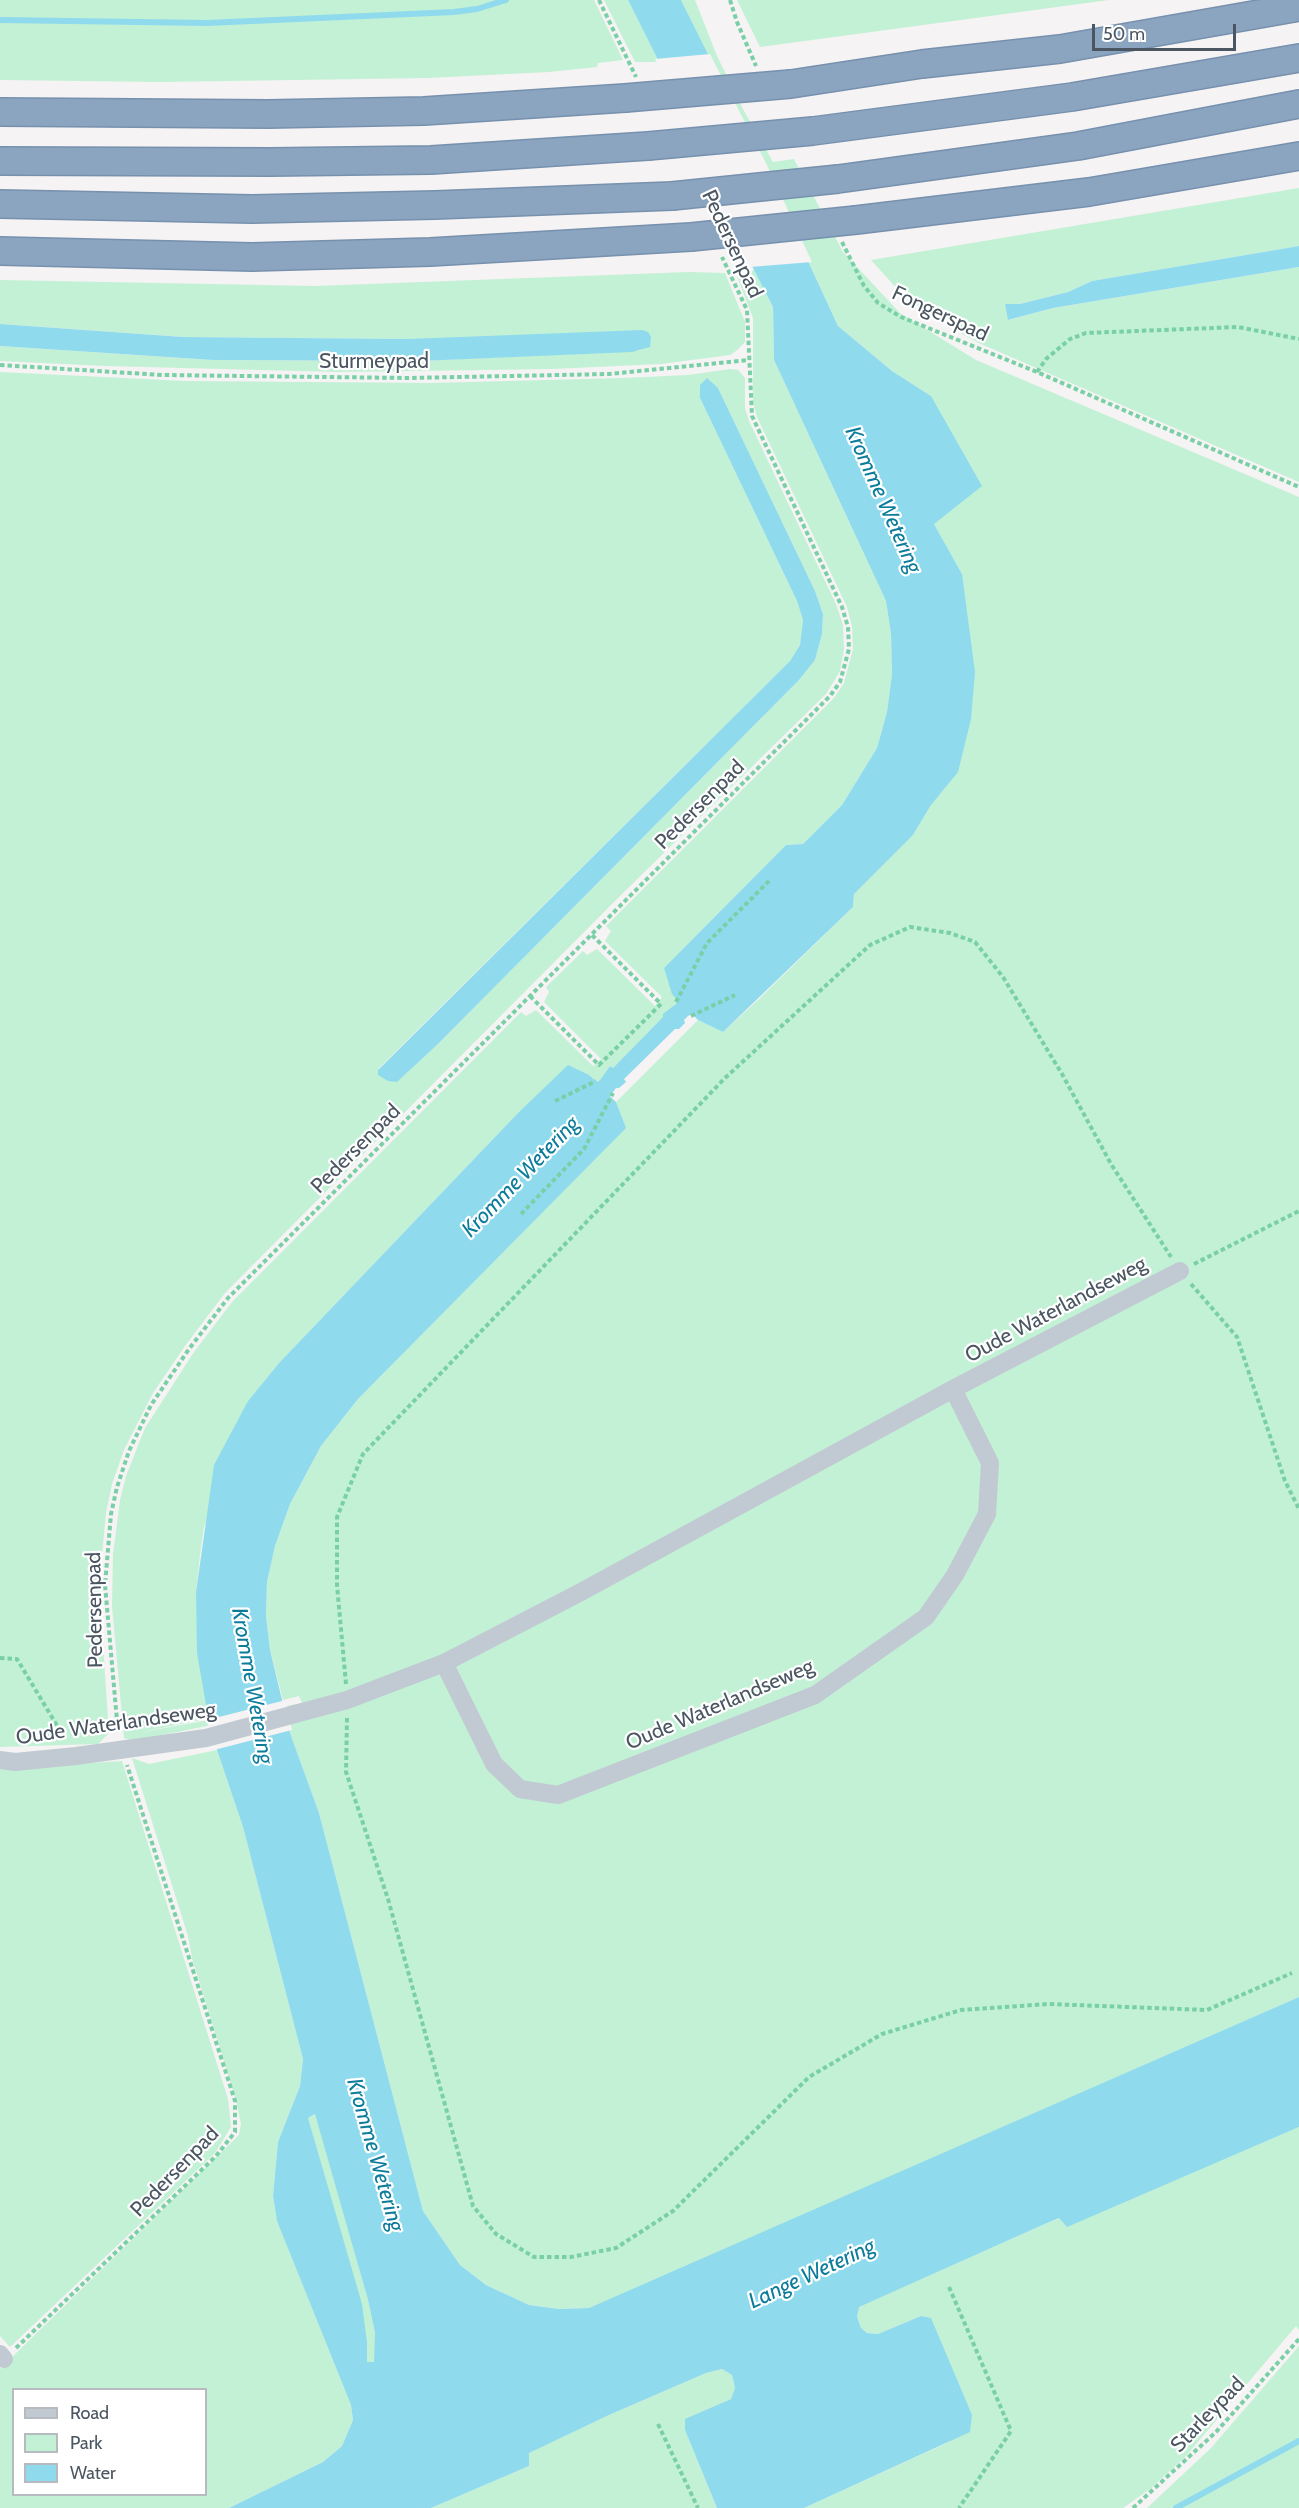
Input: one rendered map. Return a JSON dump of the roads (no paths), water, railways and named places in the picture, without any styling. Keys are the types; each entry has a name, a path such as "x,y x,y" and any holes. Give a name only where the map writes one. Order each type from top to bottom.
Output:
{"highway":[{"path":"0,112 268,114 402,111 633,92 791,84 922,64 1060,49 1299,7"},
{"path":"0,161 431,160 648,146 813,131 1072,97 1299,58"},
{"path":"0,204 252,209 672,196 838,179 1078,146 1299,104"},
{"path":"0,251 276,256 430,252 692,237 849,231 1299,156"}],"street":[{"name":"Oude Waterlandseweg","path":"0,1760 15,1762 76,1756 206,1738 347,1700 444,1663 581,1592 954,1389 1180,1271"},
{"name":"Oude Waterlandseweg","path":"444,1663 494,1764 520,1789 558,1795 815,1695 926,1617 956,1575 987,1514 990,1463 954,1389"}],"water":[{"path":"628,0 681,0 763,164 838,326 892,371 931,396 982,486 934,524 962,574 975,672 971,719 958,772 931,805 913,835 854,894 853,907 723,1032 698,1020 692,1014 684,1020 685,1023 679,1029 675,1029 624,1079 626,1082 616,1088 610,1096 616,1102 626,1128 358,1399 321,1446 290,1504 275,1546 267,1582 266,1616 270,1650 290,1733 319,1813 423,2211 460,2265 486,2285 529,2305 559,2309 589,2308 1299,1997 1299,2127 1067,2227 1059,2218 859,2307 857,2317 861,2328 867,2333 878,2334 921,2316 931,2318 972,2415 970,2432 804,2508 717,2508 685,2430 685,2419 731,2399 735,2388 732,2375 722,2369 706,2373 609,2415 529,2453 529,2466 431,2508 229,2508 323,2462 342,2446 353,2420 351,2405 277,2221 273,2196 278,2142 300,2086 303,2059 243,1827 217,1750 197,1653 196,1592 214,1465 248,1401 279,1363 517,1114 568,1065 589,1075 597,1082 600,1080 610,1066 613,1068 663,1017 663,1014 676,1004 678,1001 672,994 664,968 786,845 803,844 842,805 877,748 887,712 892,674 891,634 886,601 774,360 773,307","holes":["315,2114 368,2300 375,2333 374,2362 367,2362 362,2304 308,2118"]},
{"path":"1299,246 1299,267 1053,308 1008,320 1005,304 1020,304 1068,292 1092,281"},
{"path":"0,324 183,337 408,339 642,330 648,332 651,337 650,347 632,352 420,361 213,360 0,346"},
{"path":"707,378 718,388 815,591 823,614 822,634 815,660 799,680 437,1045 397,1082 388,1081 378,1075 378,1070 790,661 800,645 803,620 797,601 700,398 700,385"}],"waterway":[{"path":"0,20 207,23 454,12 477,9 506,0"},
{"path":"1176,2508 1299,2441"}],"water label":[{"name":"Kromme Wetering","path":"883,500"},
{"name":"Kromme Wetering","path":"521,1177"},
{"name":"Kromme Wetering","path":"252,1686"},
{"name":"Kromme Wetering","path":"375,2155"},
{"name":"Lange Wetering","path":"812,2274"}]}
